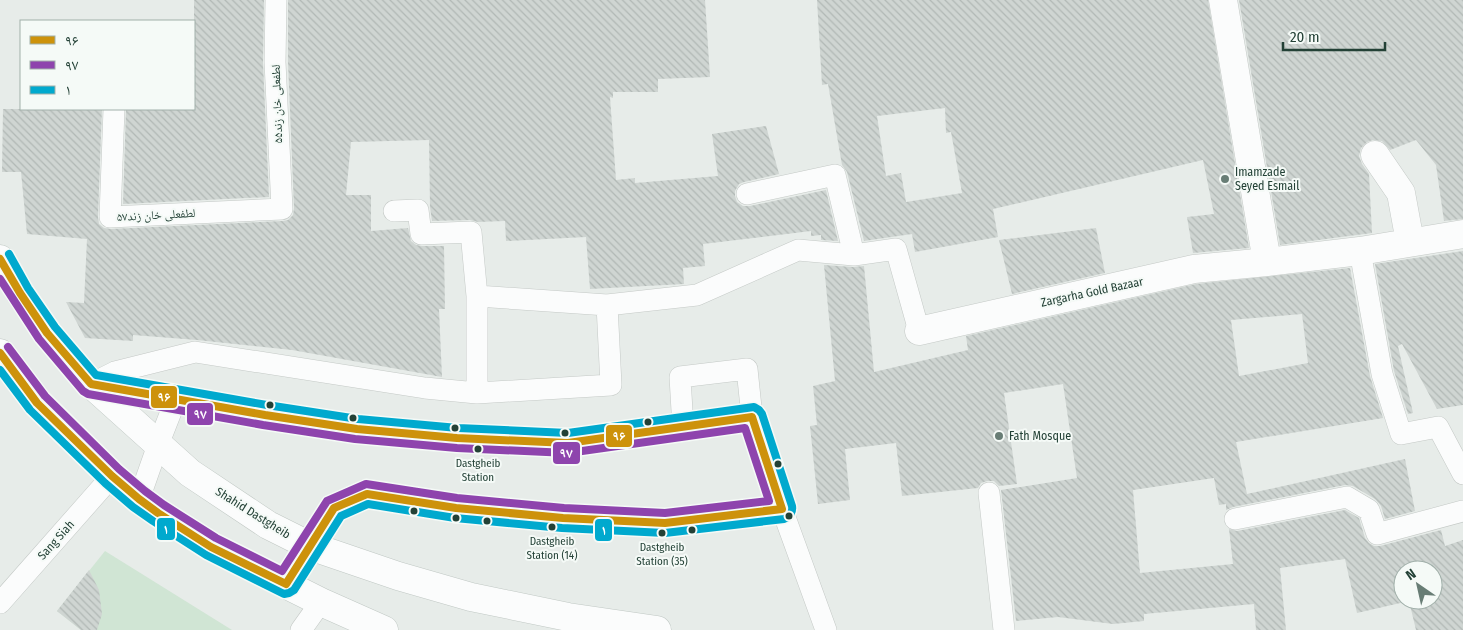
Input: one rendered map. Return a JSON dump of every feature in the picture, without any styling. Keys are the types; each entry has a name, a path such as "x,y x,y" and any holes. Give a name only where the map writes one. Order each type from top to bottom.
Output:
{"street":[{"path":"1223,0 1267,262"},
{"path":"1375,155 1401,193 1410,242"},
{"name":"Zargarha Gold Bazaar","path":"919,331 1194,269 1360,251 1463,234"},
{"name":"Shahid Dastgheib","path":"0,259 47,333 91,384 190,473 268,525 310,546 398,576 471,597 568,617 657,630"},
{"path":"0,353 37,403 139,500 211,547 321,602 384,630"}],"lane":[{"name":"لطفعلی خان زند۵۵","path":"276,0 275,62 282,209"},
{"name":"لطفعلی خان زند۵۷","path":"114,110 110,217 282,209"},
{"path":"747,194 835,175 854,255"},
{"path":"394,211 418,210 421,234 471,232 477,296 478,393"},
{"path":"477,296 607,305 697,295 798,250 854,255 896,249 919,331"},
{"path":"1360,251 1382,374 1401,434 1438,427 1463,474"},
{"path":"91,384 115,372 195,352 425,388 478,393 612,385 607,305"},
{"path":"683,428 680,377 746,369 752,418 782,509 826,630"},
{"path":"91,384 265,415 357,428 457,438 568,443 752,418"},
{"path":"139,500 176,399"},
{"name":"Sang Siah","path":"3,594 112,476"},
{"path":"989,493 1004,630"},
{"path":"286,584 334,508 366,494 456,508 563,518 665,523 782,509"},
{"path":"1234,519 1346,497 1369,510 1376,534 1463,510"},
{"path":"301,630 321,602"}],"green space":[{"path":"105,551 232,630 81,630 57,611"}],"building":[{"path":"194,0 264,0 263,63 269,197 123,204 126,110 195,110"},
{"path":"288,0 705,0 710,77 658,79 658,92 613,92 613,98 610,97 616,180 635,178 635,183 718,176 712,134 766,126 779,174 739,184 735,191 737,202 743,206 750,206 826,190 838,241 821,240 821,235 811,236 811,231 703,244 705,266 683,268 684,284 590,289 586,237 506,241 505,221 432,221 429,140 351,142 346,195 371,195 371,231 408,228 411,241 416,245 444,246 445,309 439,309 442,377 292,350 133,335 133,341 85,338 66,302 84,303 87,239 27,234 21,172 2,172 3,109 102,110 98,217 99,224 104,228 283,221 288,220 293,215 294,208 288,62"},
{"path":"817,0 1208,0 1249,248 1193,253 1187,217 1214,214 1203,160 993,209 998,237 915,252 912,234 864,241 847,172 842,165 828,84 822,85","holes":["945,108 946,133 951,132 962,193 906,202 901,173 886,176 877,116"]},
{"path":"1239,0 1463,0 1463,219 1444,221 1436,165 1416,140 1390,150 1382,141 1373,140 1367,142 1361,148 1359,156 1369,174 1372,233 1280,245"},
{"path":"1096,228 1105,273 1012,294 999,240"},
{"path":"1463,251 1463,405 1437,409 1402,344 1398,346 1413,413 1408,414 1394,371 1375,264"},
{"path":"824,265 864,266 874,372 968,350 966,336 1196,284 1350,268 1370,376 1383,418 1236,442 1247,494 1405,459 1415,511 1385,519 1381,506 1375,499 1353,486 1345,485 1226,510 1226,504 1219,505 1214,478 1133,490 1140,573 1233,564 1229,529 1237,531 1345,510 1359,518 1365,538 1374,546 1441,530 1445,546 1463,540 1463,630 1416,630 1411,610 1443,610 1443,560 1393,560 1393,605 1357,613 1345,559 1280,568 1286,630 1256,630 1254,604 1144,614 1144,621 1113,624 1058,617 1016,621 1001,490 1077,478 1063,384 1004,393 1017,484 999,486 994,481 987,481 981,483 978,488 902,496 896,443 845,449 850,500 818,504 810,426 817,425 813,386 835,381","holes":["1302,314 1308,363 1239,376 1231,320"]},
{"path":"89,570 99,590 102,614 97,630 81,630 57,611"}],"transit line":[{"name":"۱","path":"0,370 30,410 105,483 133,507 206,555 284,594 294,590 341,516 368,504 455,518 562,528 665,533 784,519 789,516 792,510 762,414 754,407 568,433 458,428 358,419 96,375 55,327 28,288 9,254"},
{"name":"۹۶","path":"0,259 47,333 91,384 265,415 357,429 457,438 568,443 752,417 782,509 665,523 563,518 456,508 367,494 334,508 286,584 211,547 139,499 112,476 37,403 0,353"},
{"name":"۹۷","path":"0,279 39,339 83,391 88,394 355,439 457,448 568,453 745,428 769,501 665,513 564,508 457,498 366,484 327,501 282,571 216,538 145,491 119,469 45,396 8,347"}],"place":[{"name":"Imamzade Seyed Esmail","path":"1225,179"},
{"name":"Fath Mosque","path":"999,436"},
{"name":"Dastgheib Station","path":"478,449"},
{"name":"Dastgheib Station (14)","path":"552,527"},
{"name":"Dastgheib Station (35)","path":"662,533"}]}
